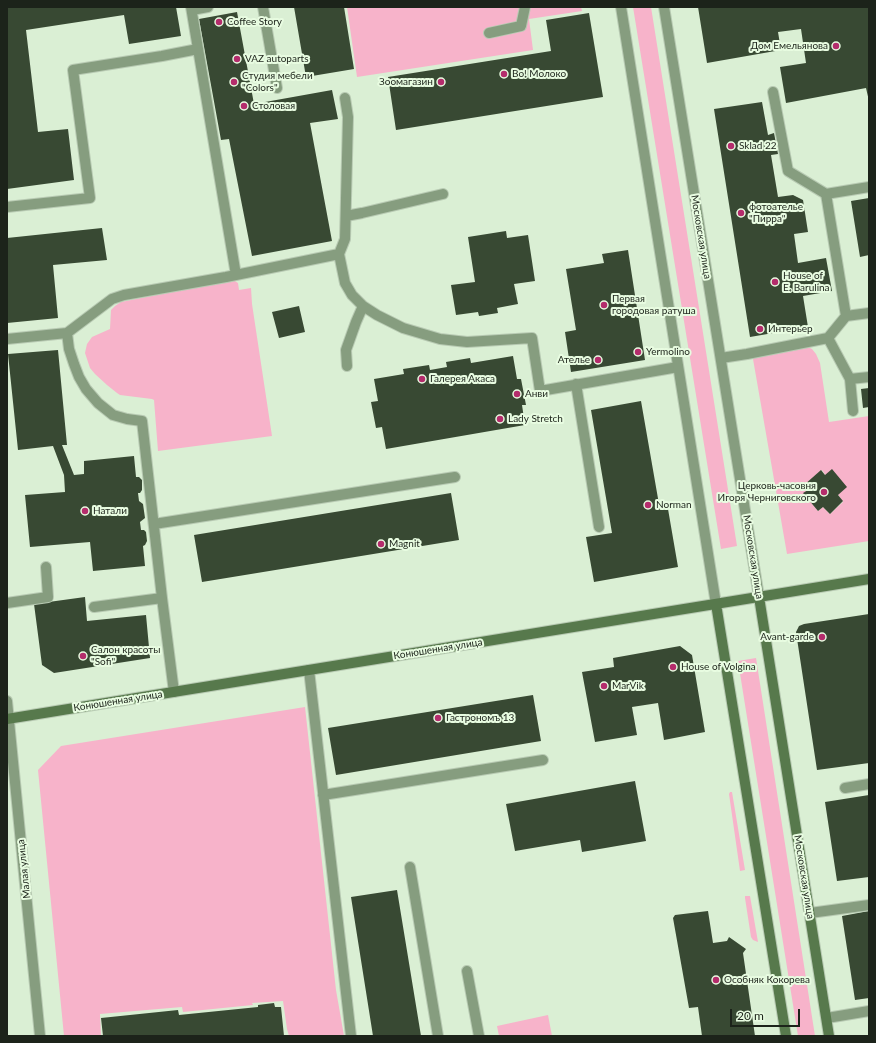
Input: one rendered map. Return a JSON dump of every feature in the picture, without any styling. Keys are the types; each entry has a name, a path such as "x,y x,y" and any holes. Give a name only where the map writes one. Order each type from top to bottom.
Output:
{"main road":[{"name":"Конюшенная улица","path":"8,719 869,579"},
{"name":"Московская улица","path":"759,597 829,1036"},
{"path":"716,604 786,1036"}],"street":[{"path":"208,7 192,8 236,275"},
{"path":"263,7 277,88"},
{"path":"489,34 521,26 525,7"},
{"path":"620,7 716,604"},
{"name":"Московская улица","path":"664,7 759,597"},
{"path":"7,207 90,198 73,70 198,49"},
{"path":"774,92 788,171 826,194 869,187"},
{"path":"345,98 348,117 346,216 345,239 339,254 345,283 352,295 363,306 403,328 440,339 467,342 532,338 540,391 678,367"},
{"path":"346,216 443,194"},
{"path":"826,194 846,316"},
{"path":"7,339 67,333 112,299 124,295 236,275 339,254"},
{"path":"347,366 346,350 363,306"},
{"path":"721,358 828,338 846,316 869,313"},
{"path":"67,333 74,364 86,389 98,403 113,415 142,421 174,692"},
{"path":"828,338 850,379 853,411"},
{"path":"850,379 869,377"},
{"path":"576,384 599,527"},
{"path":"154,524 455,477"},
{"path":"7,603 48,597 46,567"},
{"path":"94,607 162,598"},
{"path":"309,670 351,1036"},
{"name":"Малая улица","path":"7,701 40,1036"},
{"path":"323,795 543,760"},
{"path":"845,788 869,784"},
{"path":"410,867 438,1036"},
{"path":"810,913 869,905"},
{"path":"468,971 479,1036"},
{"path":"826,1018 869,1011"}],"shaded area":[{"path":"347,7 581,7 582,11 529,19 533,50 357,77"},
{"path":"633,7 651,7 737,546 721,549"},
{"path":"233,280 238,283 239,290 251,288 252,304 272,436 158,451 154,400 120,395 107,385 90,368 85,353 87,344 92,337 110,329 111,310 121,302"},
{"path":"802,347 812,349 820,363 829,422 869,416 869,541 787,554 753,359 754,356","holes":["822,470 843,502 830,514 823,507 818,511 804,494 808,490 804,485"]},
{"path":"756,658 815,1036 798,1036 738,661"},
{"path":"305,707 336,990 344,1036 289,1036 283,1001 252,1003 253,1005 183,1012 182,1007 100,1014 101,1036 64,1036 38,770 61,746"},
{"path":"732,792 745,870 740,871 729,794"},
{"path":"745,896 750,896 758,942 753,940 751,937"},
{"path":"548,1015 552,1036 499,1036 497,1026"}],"building":[{"path":"7,7 176,7 181,36 129,44 124,15 26,30 38,132 68,129 74,180 7,189"},
{"path":"294,7 344,7 354,69 306,77"},
{"name":"Дом Емельянова","path":"698,7 869,7 869,101 866,88 786,103 780,67 806,63 801,29 778,32 781,50 707,63"},
{"path":"237,12 254,104 332,90 338,119 310,123 332,241 252,256 229,139 221,140 199,19"},
{"path":"589,13 603,97 396,130 388,77 551,51 546,20"},
{"path":"762,102 768,135 774,133 778,154 771,155 778,197 793,195 803,200 808,232 794,234 798,263 826,258 832,291 803,296 808,327 750,337 714,109"},
{"path":"869,198 869,255 860,257 851,201"},
{"path":"102,228 107,260 53,265 58,318 7,323 7,238"},
{"path":"506,231 507,238 528,235 535,281 514,284 518,304 497,308 498,313 479,316 478,312 456,315 451,285 475,282 468,237"},
{"path":"628,250 645,360 571,372 565,332 576,330 566,269 604,263 602,254"},
{"path":"299,306 305,332 279,338 272,312"},
{"name":"Натали","path":"58,350 67,445 62,445 74,475 84,474 84,461 134,456 136,477 139,477 142,480 142,490 138,493 139,501 143,504 145,518 140,522 141,530 146,532 147,541 143,546 145,566 93,571 90,542 30,547 25,495 65,492 64,475 53,446 18,450 8,354"},
{"path":"513,356 517,379 521,379 526,405 522,405 525,425 386,449 382,427 376,428 371,402 378,401 374,379 404,374 403,369 429,365 430,370 447,367 446,362 470,358 471,363"},
{"path":"869,388 869,407 863,408 861,389"},
{"path":"641,401 660,510 668,509 678,567 594,582 586,537 612,533 591,410"},
{"name":"Церковь-часовня Игоря Черниговского","path":"832,469 847,487 838,495 843,501 830,514 823,507 818,511 803,493 808,490 804,485 821,470 825,475"},
{"path":"451,493 459,540 202,582 194,535"},
{"path":"85,597 87,621 146,615 150,658 54,673 42,665 34,604"},
{"path":"869,614 869,763 817,770 796,632 799,626 804,624"},
{"path":"680,646 692,655 705,732 664,740 658,703 632,707 637,735 595,742 582,672 614,667 613,658"},
{"path":"533,695 541,741 336,775 328,728"},
{"path":"635,781 646,841 582,852 580,840 515,851 506,804"},
{"path":"869,795 869,877 837,881 825,802"},
{"path":"397,890 421,1036 373,1036 351,897"},
{"name":"Особняк Кокорева","path":"708,911 713,943 727,941 729,937 746,949 743,953 755,1036 702,1036 698,1007 689,1008 673,918 675,915"},
{"path":"869,911 869,998 855,1000 842,916"},
{"path":"274,1003 275,1007 281,1007 284,1036 103,1036 101,1018 178,1010 179,1015 258,1007 258,1005"}],"place":[{"name":"Coffee Story","path":"219,22"},
{"name":"Дом Емельянова","path":"836,46"},
{"name":"VAZ autoparts","path":"237,59"},
{"name":"Во! Молоко","path":"504,74"},
{"name":"Студия мебели \"Colors\"","path":"234,82"},
{"name":"Зоомагазин","path":"441,82"},
{"name":"Столовая","path":"244,106"},
{"name":"Sklad 22","path":"731,146"},
{"name":"фотоателье \"Пирра\"","path":"741,213"},
{"name":"House of E. Barulina","path":"775,282"},
{"name":"Первая городовая ратуша","path":"604,305"},
{"name":"Интерьер","path":"760,329"},
{"name":"Yermolino","path":"638,352"},
{"name":"Ателье","path":"598,360"},
{"name":"Галерея Акаса","path":"422,379"},
{"name":"Анви","path":"517,394"},
{"name":"Lady Stretch","path":"500,419"},
{"name":"Церковь-часовня Игоря Черниговского","path":"824,492"},
{"name":"Norman","path":"648,505"},
{"name":"Натали","path":"85,511"},
{"name":"Magnit","path":"381,544"},
{"name":"Avant-garde","path":"822,637"},
{"name":"Салон красоты \"Sofi\"","path":"83,656"},
{"name":"House of Volgina","path":"673,667"},
{"name":"MarVik","path":"604,686"},
{"name":"Гастрономъ 13","path":"438,718"},
{"name":"Особняк Кокорева","path":"716,980"}]}
